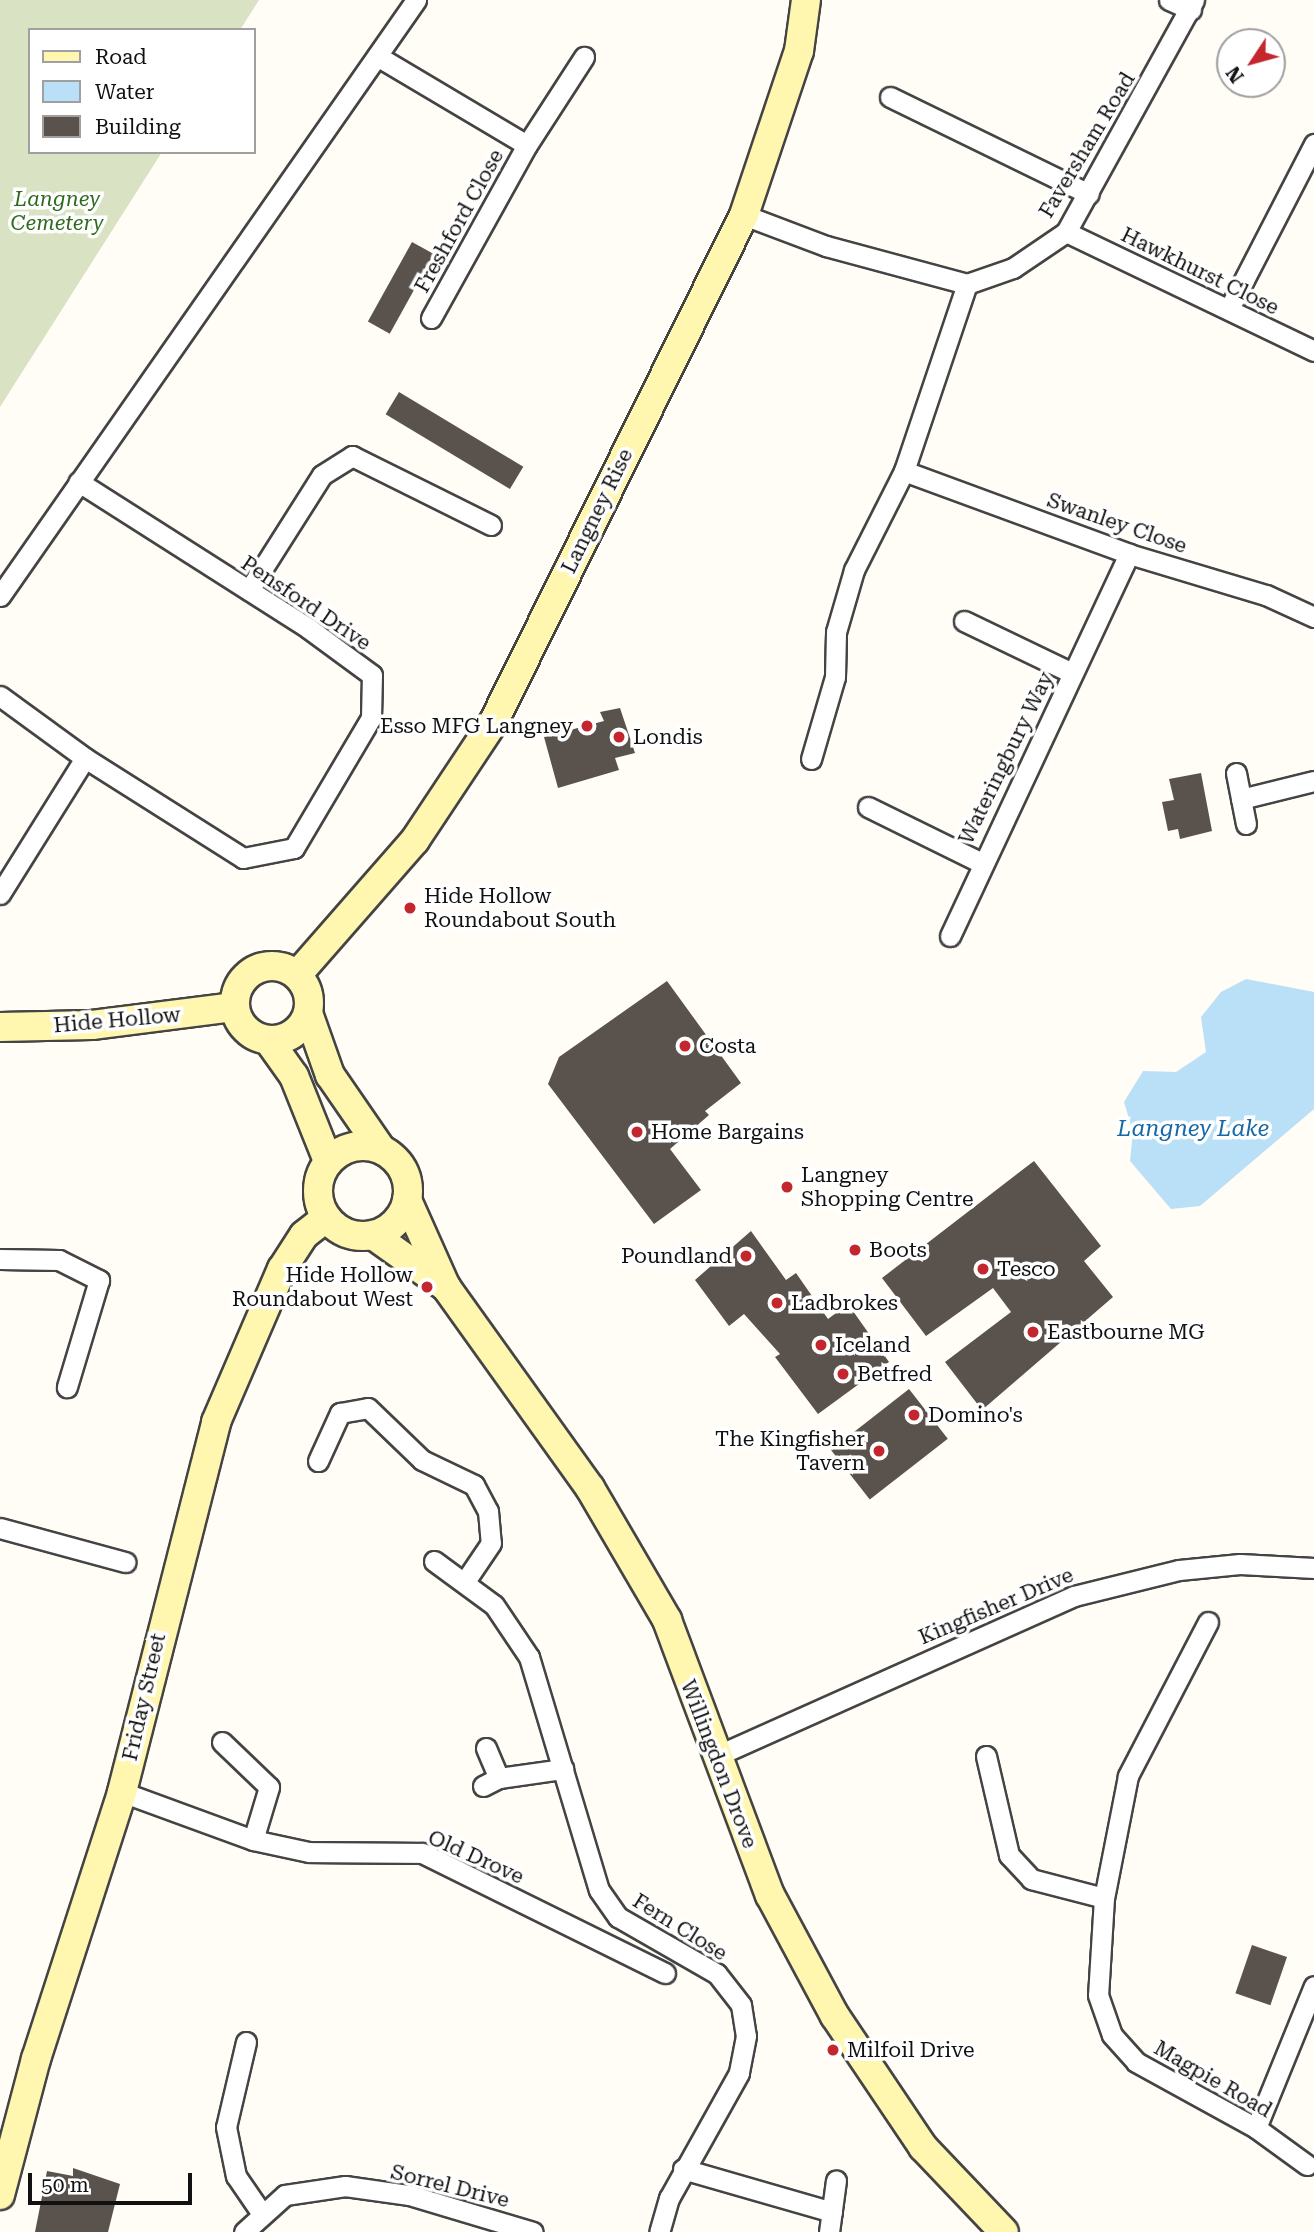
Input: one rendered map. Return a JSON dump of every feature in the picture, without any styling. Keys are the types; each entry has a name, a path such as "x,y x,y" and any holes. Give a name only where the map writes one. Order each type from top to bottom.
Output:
{"main road":[{"name":"Langney Rise","path":"297,975 415,840 494,721 744,215 799,51 806,0"},
{"path":"260,967 286,968 297,975 308,992 308,1013 330,1075 381,1149 403,1170 407,1200 395,1223 373,1235 347,1234 326,1218 317,1196 328,1161 294,1076 269,1041 246,1030 235,1007 240,982 260,967"},
{"name":"Hide Hollow","path":"0,1027 92,1025 235,1007"},
{"path":"269,1041 293,1034 308,1013"},
{"path":"328,1161 353,1146 381,1149"},
{"name":"Willingdon Drove","path":"407,1200 446,1287 590,1488 667,1620 714,1757 770,1895 835,2016 923,2147 993,2229"},
{"name":"Friday Street","path":"0,2195 36,2059 122,1792 216,1422 282,1269 304,1235 326,1218"},
{"name":"Willingdon Drove","path":"373,1235 446,1287"}],"street":[{"path":"0,596 416,0"},
{"path":"1169,0 1193,5"},
{"name":"Faversham Road","path":"967,284 1013,268 1066,232 1193,5"},
{"name":"Freshford Close","path":"377,56 527,145"},
{"name":"Freshford Close","path":"431,318 527,145 584,57"},
{"path":"890,97 1089,194"},
{"path":"1229,309 1314,144"},
{"path":"744,215 826,246 967,284 904,471 855,570 836,632 835,677 811,759"},
{"name":"Hawkhurst Close","path":"1066,232 1314,351"},
{"path":"249,590 322,475 352,456 491,525"},
{"name":"Swanley Close","path":"904,471 1129,554 1266,595 1314,617"},
{"name":"Pensford Drive","path":"0,696 85,758 243,858 294,848 371,718 372,675 249,590 79,482"},
{"name":"Wateringbury Way","path":"950,936 981,862 1129,554"},
{"name":"Wateringbury Way","path":"964,621 1072,673"},
{"path":"0,894 85,758"},
{"path":"1236,773 1246,824"},
{"path":"1241,799 1314,781"},
{"name":"Wateringbury Way","path":"868,807 981,862"},
{"path":"0,1259 59,1260 99,1280 67,1387"},
{"path":"318,1461 340,1413 368,1408 422,1460 474,1485 488,1511 491,1543 466,1580"},
{"path":"0,1528 125,1562"},
{"name":"Fern Close","path":"434,1561 466,1580 495,1605 529,1657 599,1890 618,1917 717,1974 741,2005 746,2036 738,2073 684,2169 659,2232"},
{"name":"Kingfisher Drive","path":"714,1757 1074,1596 1178,1570 1240,1564 1314,1568"},
{"name":"Magpie Road","path":"1208,1622 1128,1776 1104,1898 1098,1996 1112,2035 1136,2062 1256,2128 1307,2165"},
{"path":"222,1742 269,1787 253,1840"},
{"path":"486,1748 491,1782 563,1769"},
{"path":"986,1756 1009,1856 1031,1879 1104,1898"},
{"name":"Old Drove","path":"122,1792 253,1840 309,1852 422,1853 665,1973"},
{"path":"1256,2128 1314,1986"},
{"path":"246,2042 226,2127 236,2176 262,2214"},
{"path":"684,2169 832,2212"},
{"path":"829,2232 836,2180"},
{"name":"Sorrel Drive","path":"244,2232 285,2195 345,2186 409,2195 533,2232"}],"green space":[{"name":"Langney Cemetery","path":"0,0 259,0 241,28 28,28 28,154 161,154 0,407"}],"water":[{"name":"Langney Lake","path":"1246,979 1314,992 1314,1109 1200,1206 1171,1209 1130,1161 1133,1132 1124,1102 1143,1071 1176,1072 1206,1052 1201,1017 1221,992"}],"building":[{"path":"412,242 434,254 390,334 368,322"},
{"path":"399,392 523,467 510,489 386,414"},
{"path":"620,708 635,753 615,758 619,770 558,788 544,737 604,721 600,712"},
{"path":"1201,773 1212,831 1180,839 1178,829 1168,831 1162,802 1174,800 1169,779"},
{"name":"Home Bargains","path":"667,981 741,1083 705,1111 709,1115 670,1149 701,1190 654,1224 548,1084 559,1057"},
{"name":"Tesco","path":"1034,1161 1101,1246 1084,1261 1113,1297 982,1410 945,1362 1011,1312 993,1288 926,1336 882,1278"},
{"path":"751,1231 786,1280 796,1273 828,1319 848,1304 889,1362 818,1414 775,1357 780,1354 744,1314 729,1326 695,1280"},
{"path":"909,1389 948,1439 870,1500 831,1450"},
{"path":"1252,1945 1287,1957 1270,2005 1235,1993"},
{"path":"73,2168 120,2184 108,2232 35,2232 47,2171 73,2176"}],"place":[{"name":"Esso MFG Langney","path":"587,726"},
{"name":"Londis","path":"619,737"},
{"name":"Hide Hollow Roundabout South","path":"410,908"},
{"name":"Costa","path":"685,1046"},
{"name":"Home Bargains","path":"637,1132"},
{"name":"Langney Shopping Centre","path":"787,1187"},
{"name":"Boots","path":"855,1250"},
{"name":"Poundland","path":"746,1256"},
{"name":"Tesco","path":"983,1269"},
{"name":"Hide Hollow Roundabout West","path":"427,1287"},
{"name":"Ladbrokes","path":"777,1303"},
{"name":"Eastbourne MG","path":"1033,1332"},
{"name":"Iceland","path":"821,1345"},
{"name":"Betfred","path":"843,1374"},
{"name":"Domino's","path":"914,1415"},
{"name":"The Kingfisher Tavern","path":"879,1451"},
{"name":"Milfoil Drive","path":"833,2050"}]}
